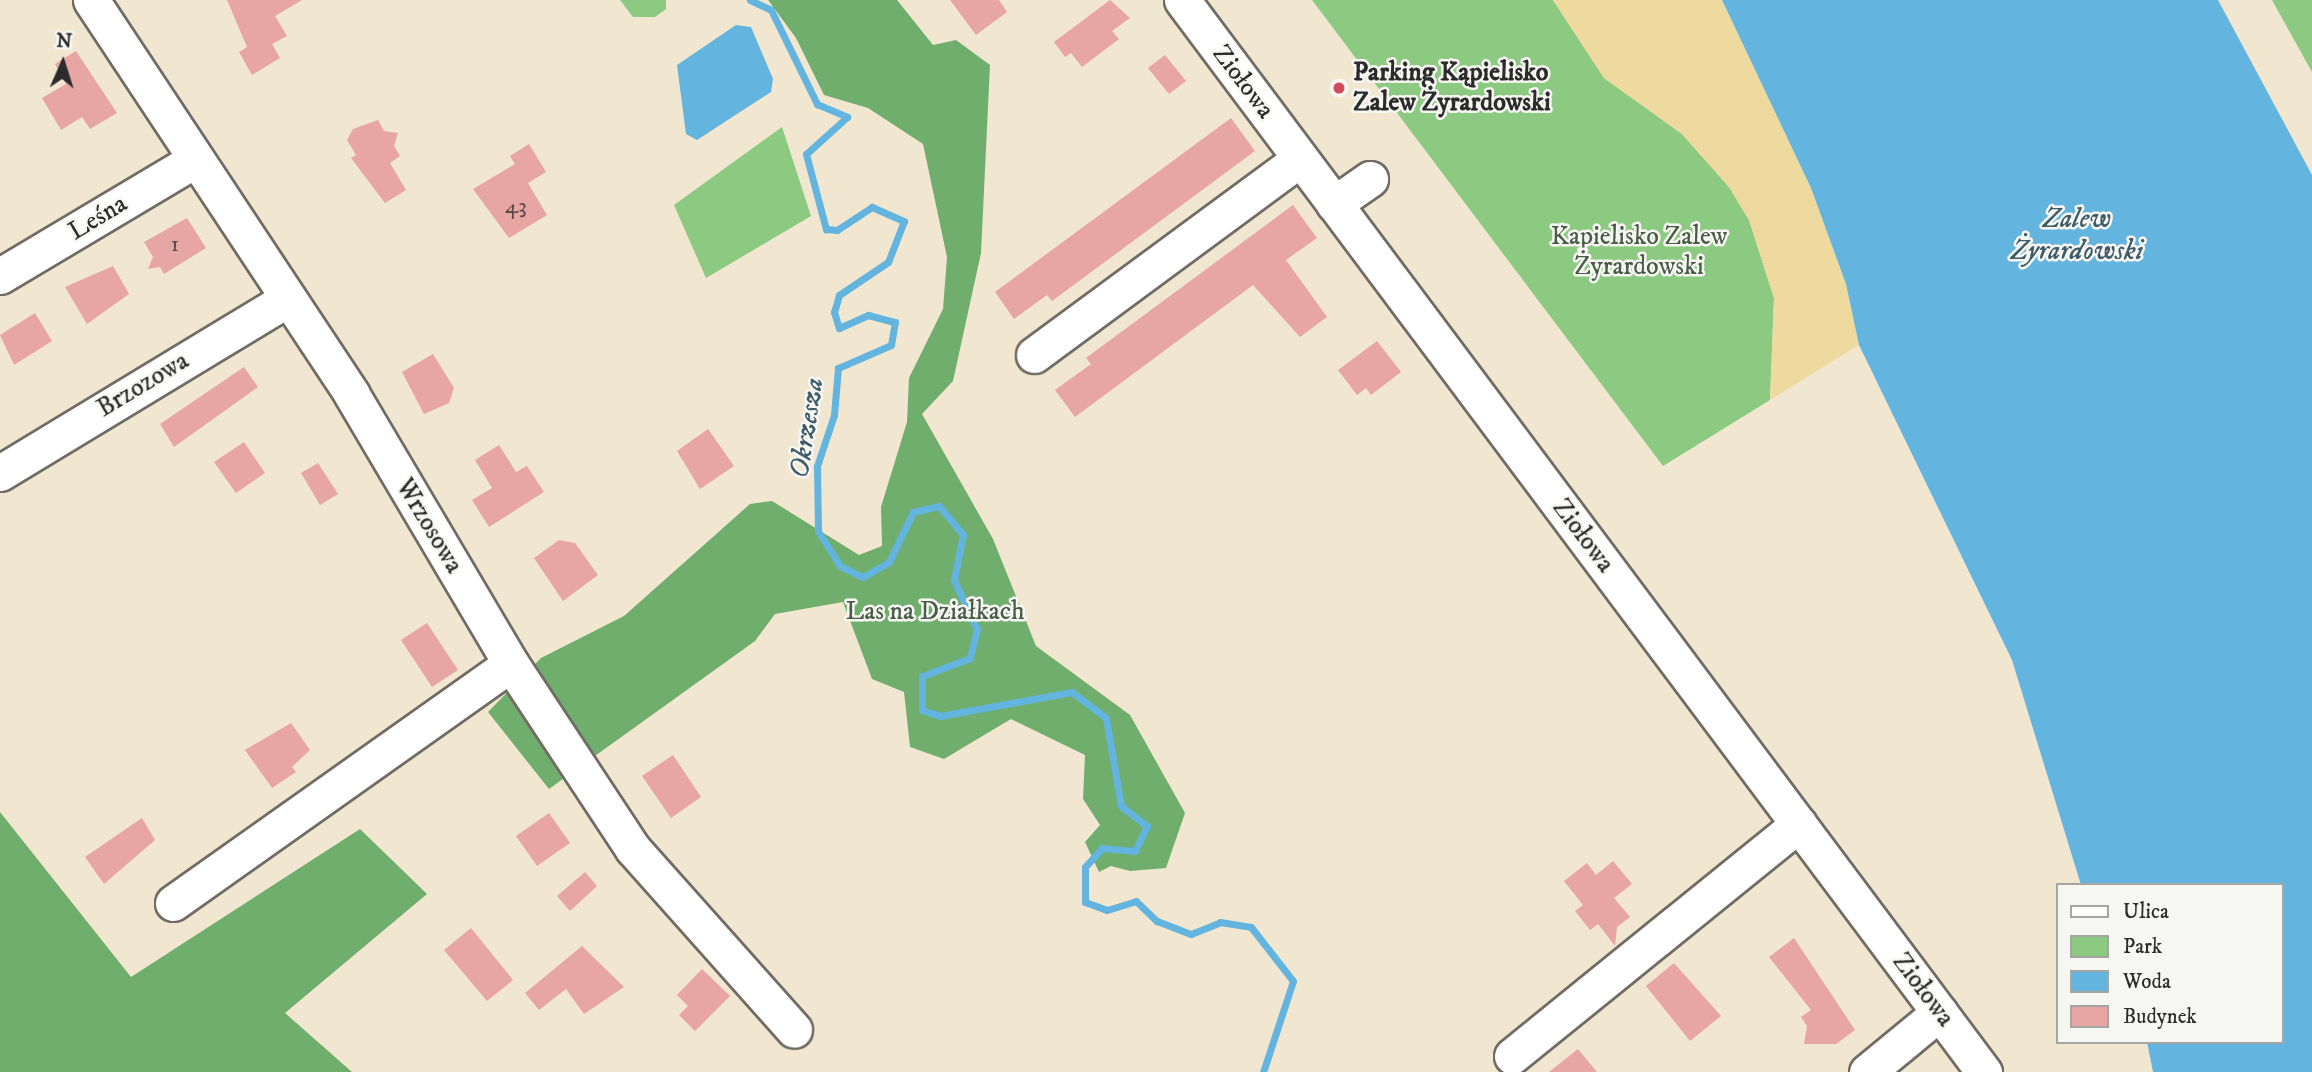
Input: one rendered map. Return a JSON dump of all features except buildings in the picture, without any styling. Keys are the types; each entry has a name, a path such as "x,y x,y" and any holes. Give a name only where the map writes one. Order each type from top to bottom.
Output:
{"street":[{"name":"Wrzosowa","path":"91,0 288,299 510,664 633,849 794,1030"},
{"name":"Ziołowa","path":"1182,0 1984,1072"},
{"name":"Leśna","path":"0,276 196,159"},
{"path":"1034,355 1300,159"},
{"path":"1334,204 1370,178"},
{"name":"Brzozowa","path":"0,473 288,299"},
{"path":"173,903 510,664"},
{"path":"1512,1056 1799,824"},
{"path":"1867,1072 1940,1012"}],"green space":[{"path":"620,0 666,0 666,9 655,17 633,17"},
{"name":"Las na Działkach","path":"768,0 897,0 933,45 956,40 990,65 981,253 953,381 922,414 993,539 1036,646 1130,715 1185,813 1166,868 1130,871 1111,866 1099,872 1085,842 1100,825 1083,799 1085,755 1011,719 944,759 910,747 904,692 872,679 843,602 775,614 755,641 549,789 488,712 541,658 624,616 750,504 772,501 859,555 882,546 881,507 907,422 909,378 943,309 947,257 923,144 868,108 824,95 796,38"},
{"name":"Kapielisko Zalew Żyrardowski","path":"1312,0 1553,0 1604,78 1682,134 1729,187 1749,220 1774,298 1770,400 1663,466"},
{"path":"2272,0 2312,0 2312,72"},
{"path":"782,127 811,216 706,278 674,205"},
{"path":"0,812 131,977 360,829 427,894 285,1013 352,1072 0,1072"}],"sand":[{"path":"1553,0 1722,0 1811,188 1846,284 1859,345 1770,400 1774,298 1749,220 1729,187 1682,134 1604,78"}],"water":[{"name":"Zalew Żyrardowski","path":"1722,0 2218,0 2312,175 2312,1072 2153,1072 2147,1044 2284,1044 2284,883 2080,883 2012,660 1859,345 1846,284 1811,188"},
{"path":"736,25 751,27 773,79 771,92 697,140 686,134 677,65"}],"waterway":[{"name":"Okrzesza","path":"750,0 771,10 817,104 847,117 806,154 826,229 837,230 872,207 904,221 888,262 839,295 834,312 839,328 868,315 895,322 891,345 838,368 834,415 817,466 818,531 840,566 863,577 889,562 913,512 939,506 963,535 954,580 977,629 970,658 922,676 922,710 940,716 1072,692 1106,718 1121,806 1147,826 1135,851 1102,848 1085,867 1085,902 1107,910 1136,901 1157,921 1191,934 1220,922 1251,927 1293,981 1263,1072"}],"place":[{"name":"Parking Kąpielisko Zalew Żyrardowski","path":"1339,88"}]}
